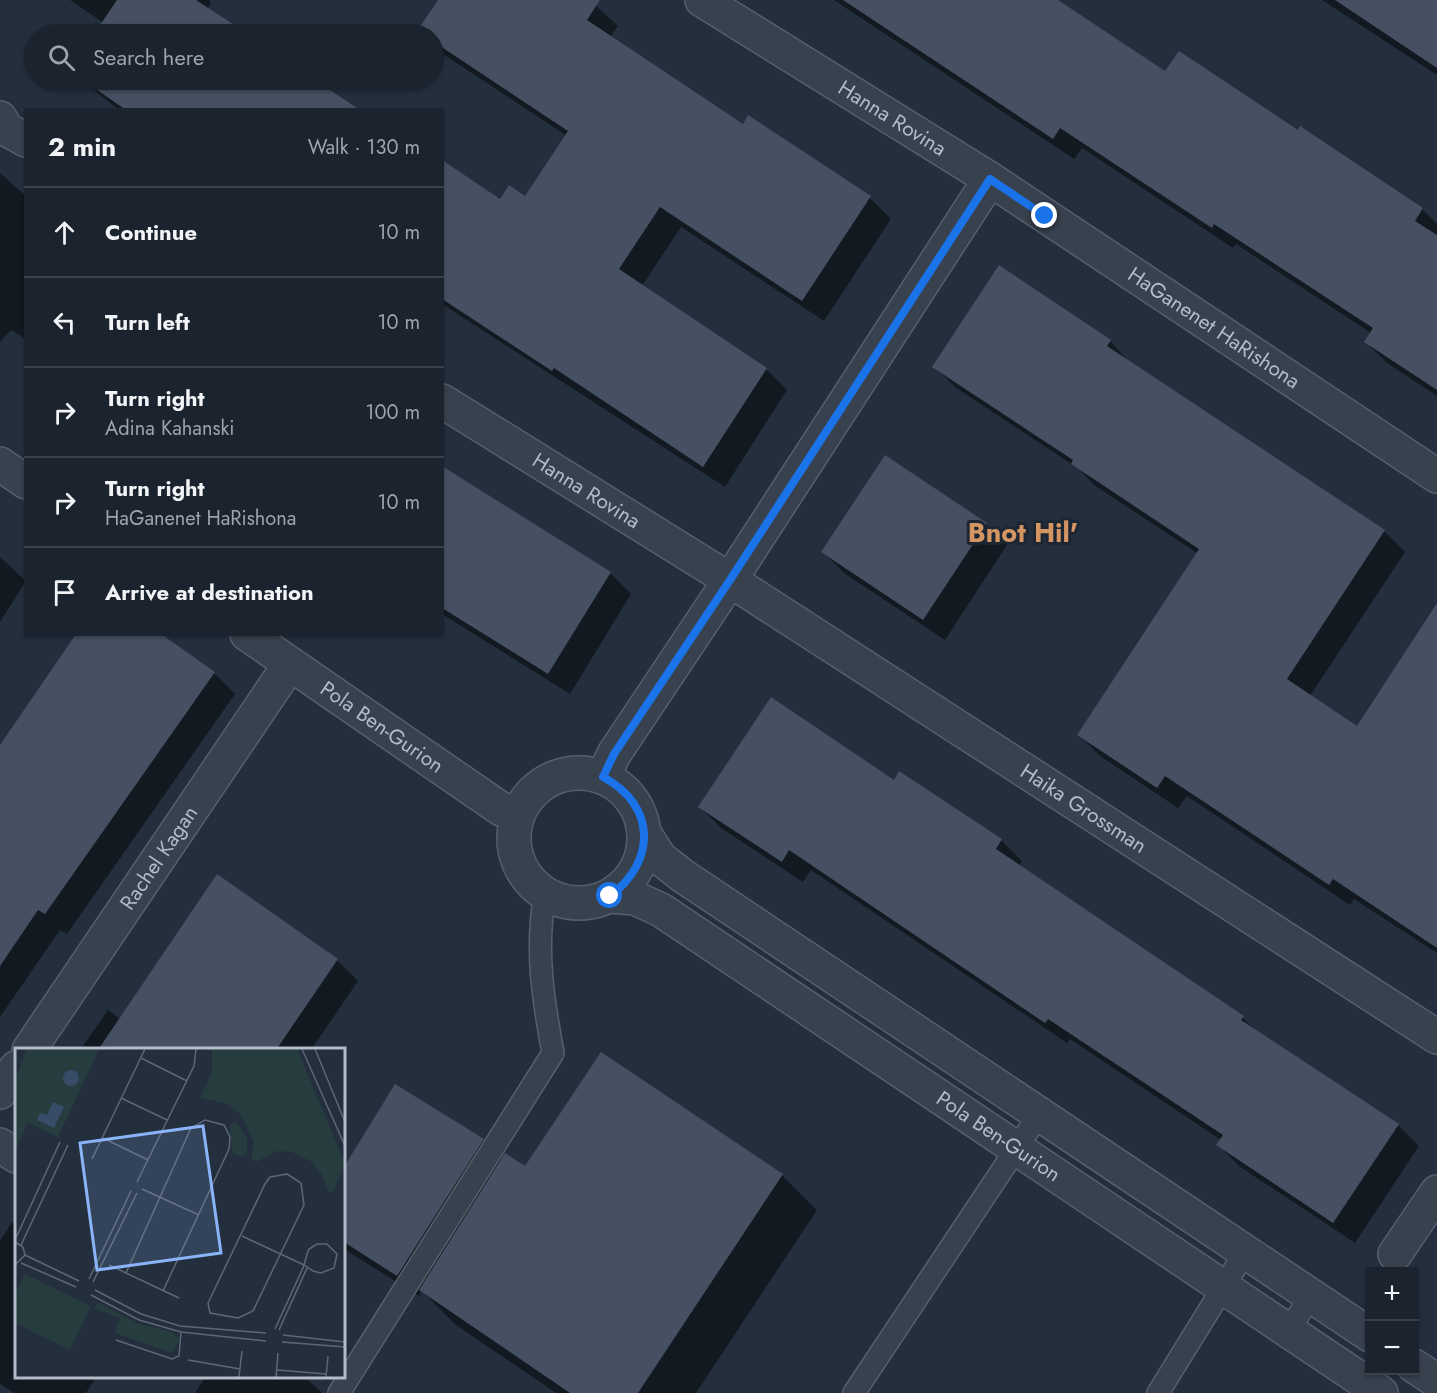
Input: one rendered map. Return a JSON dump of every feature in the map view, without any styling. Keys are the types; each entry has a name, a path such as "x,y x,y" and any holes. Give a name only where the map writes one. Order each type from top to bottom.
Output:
{"street":[{"name":"Hanna Rovina","path":"702,0 990,179"},
{"path":"0,118 6,129 24,139"},
{"name":"HaGanenet HaRishona","path":"990,179 1437,476"},
{"path":"603,777 614,754 730,580 990,179"},
{"name":"Hanna Rovina","path":"444,402 730,580"},
{"path":"0,464 24,481"},
{"name":"Haika Grossman","path":"730,580 1437,1037"},
{"name":"Pola Ben-Gurion","path":"250,636 501,809 518,815"},
{"name":"Rachel Kagan","path":"30,1048 290,664"},
{"path":"583,772 603,777 619,785 632,798 640,814 644,833 643,852 637,869 625,884 610,896 589,903 567,902 545,894 528,879 518,859 513,838 518,815 527,797 544,783 562,774 583,772"},
{"name":"Pola Ben-Gurion","path":"644,833 660,858 683,876 1365,1332"},
{"name":"Pola Ben-Gurion","path":"610,896 635,898 660,910 1015,1150 1381,1393"},
{"path":"0,1092 15,1070"},
{"path":"0,1145 15,1155"},
{"path":"1395,1254 1437,1192"},
{"path":"1419,1369 1437,1381"}],"lane":[{"path":"339,1393 553,1053 541,985 539,926 545,894"},
{"path":"854,1393 1040,1113"},
{"path":"1158,1393 1245,1251"},
{"path":"1287,1331 1311,1296"}],"building":[{"path":"117,0 196,0 233,24 101,24"},
{"path":"438,0 600,0 587,20 743,124 748,115 871,196 802,301 660,207 619,269 767,368 703,467 554,368 552,371 444,300 444,161 500,199 509,185 525,196 568,131 444,49 444,24 422,24"},
{"path":"843,0 1058,0 1165,71 1179,51 1298,130 1300,126 1423,208 1415,221 1437,235 1437,390 1364,342 1373,328 1214,224 1212,228 1060,128 1053,139"},
{"path":"1335,0 1437,0 1437,68"},
{"path":"97,90 330,90 357,108 123,108"},
{"path":"999,265 1111,340 1107,346 1385,530 1287,679 1357,726 1437,603 1437,948 1333,879 1329,885 1165,776 1157,788 1077,735 1199,549 1071,464 1073,460 932,367"},
{"path":"885,455 987,523 923,620 821,552"},
{"path":"444,467 611,572 548,674 444,609"},
{"path":"75,636 164,636 215,672 45,914 38,910 0,966 0,745"},
{"path":"771,697 894,780 899,771 1002,839 996,849 1244,1016 1241,1020 1399,1124 1333,1223 1216,1145 1223,1135 1048,1019 1045,1023 789,850 782,862 698,807"},
{"path":"217,874 338,959 277,1048 99,1048"},
{"path":"601,1052 783,1174 638,1393 570,1393 419,1290 505,1153 525,1166"},
{"path":"395,1084 484,1139 397,1276 345,1243 345,1165"}],"district":[{"name":"Bnot Hil'","path":"1023,533"}],"route":[{"path":"610,896 625,884 637,869 643,852 644,833 640,814 632,798 619,785 603,777 614,754 730,580 990,179 1045,216"}]}
